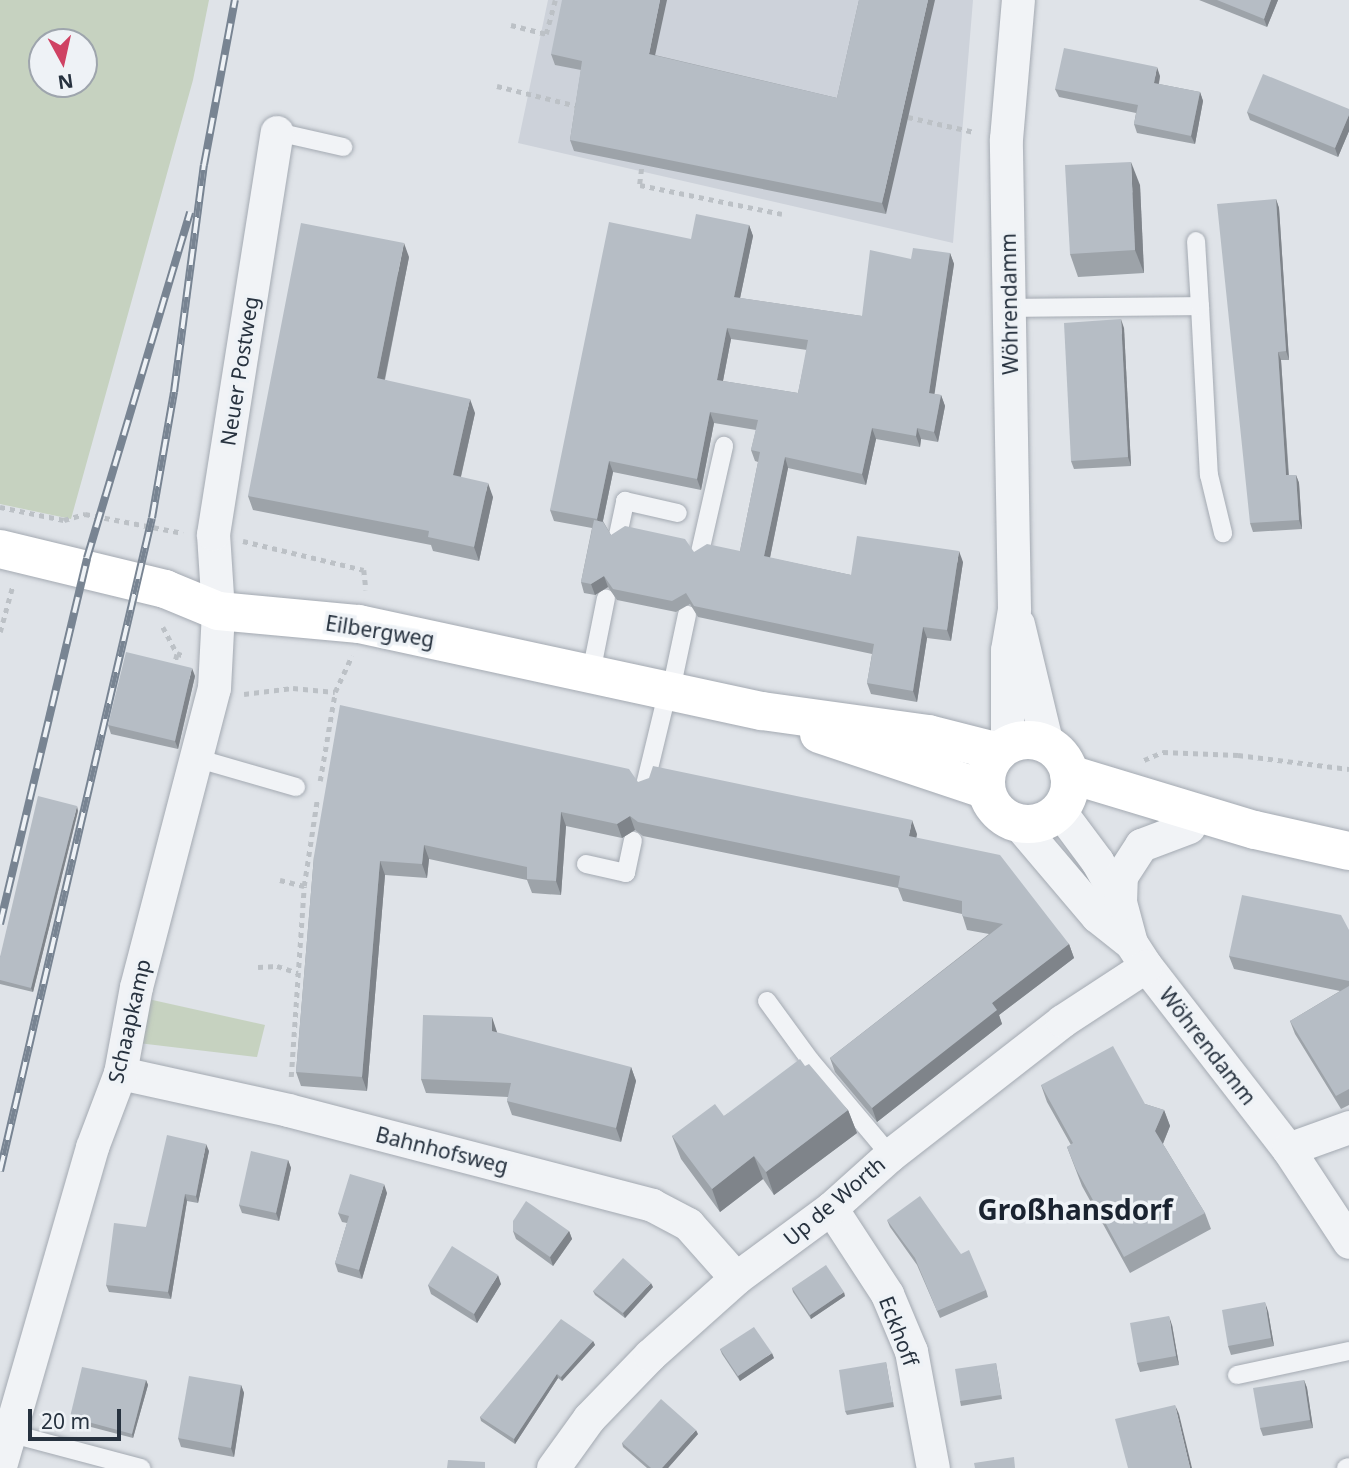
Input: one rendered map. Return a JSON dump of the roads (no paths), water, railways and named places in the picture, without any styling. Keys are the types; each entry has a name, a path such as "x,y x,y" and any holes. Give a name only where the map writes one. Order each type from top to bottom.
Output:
{"main road":[{"name":"Eilbergweg","path":"9,551 164,589 218,611 359,624 762,711 928,734 1003,749"},
{"name":"Eilbergweg","path":"762,711 871,755 986,790"},
{"path":"1003,749 1027,740 1059,783 1189,827 1255,830"},
{"name":"Wöhrendamm","path":"1003,749 988,769 986,790 1001,815 1018,823"},
{"path":"1018,823 1040,822 1059,783"},
{"path":"1059,783 1349,851"}],"street":[{"name":"Wöhrendamm","path":"1003,749 1007,650 1014,609 1006,139 1018,0"},
{"name":"Neuer Postweg","path":"218,611 214,534 277,132"},
{"name":"Wöhrendamm","path":"1014,609 1059,783 1120,902 1138,954"},
{"name":"Schaapkamp","path":"0,1466 92,1147 120,1073 136,987 199,759 214,688 218,611"},
{"name":"Wöhrendamm","path":"1018,823 1097,916 1138,954 1288,1149 1349,1242"},
{"name":"Wöhrendamm","path":"1120,902 1121,876 1141,845 1189,827"},
{"name":"Up de Worth","path":"552,1468 589,1418 650,1355 736,1278 831,1208 890,1155 1062,1021 1138,954"},
{"name":"Bahnhofsweg","path":"120,1073 288,1110 652,1205 688,1224 736,1278"},
{"path":"1288,1149 1349,1127"},
{"name":"Eckhoff","path":"831,1208 887,1294 911,1351 933,1468"}],"lane":[{"path":"277,132 343,147"},
{"path":"1196,241 1209,475 1223,533"},
{"path":"1009,308 1200,306"},
{"path":"700,552 724,446"},
{"path":"618,535 625,501 678,513"},
{"path":"591,673 606,598"},
{"path":"645,785 687,615"},
{"path":"199,759 296,787"},
{"path":"586,864 626,873 633,841"},
{"path":"767,1001 810,1060 890,1155"},
{"path":"1237,1376 1349,1350"},
{"path":"9,1433 141,1468"}],"railway":[{"path":"0,1171 152,518 174,392 204,165 235,0"},
{"path":"0,924 87,558 190,212"}],"district":[{"name":"Großhansdorf","path":"1075,1209"}]}
